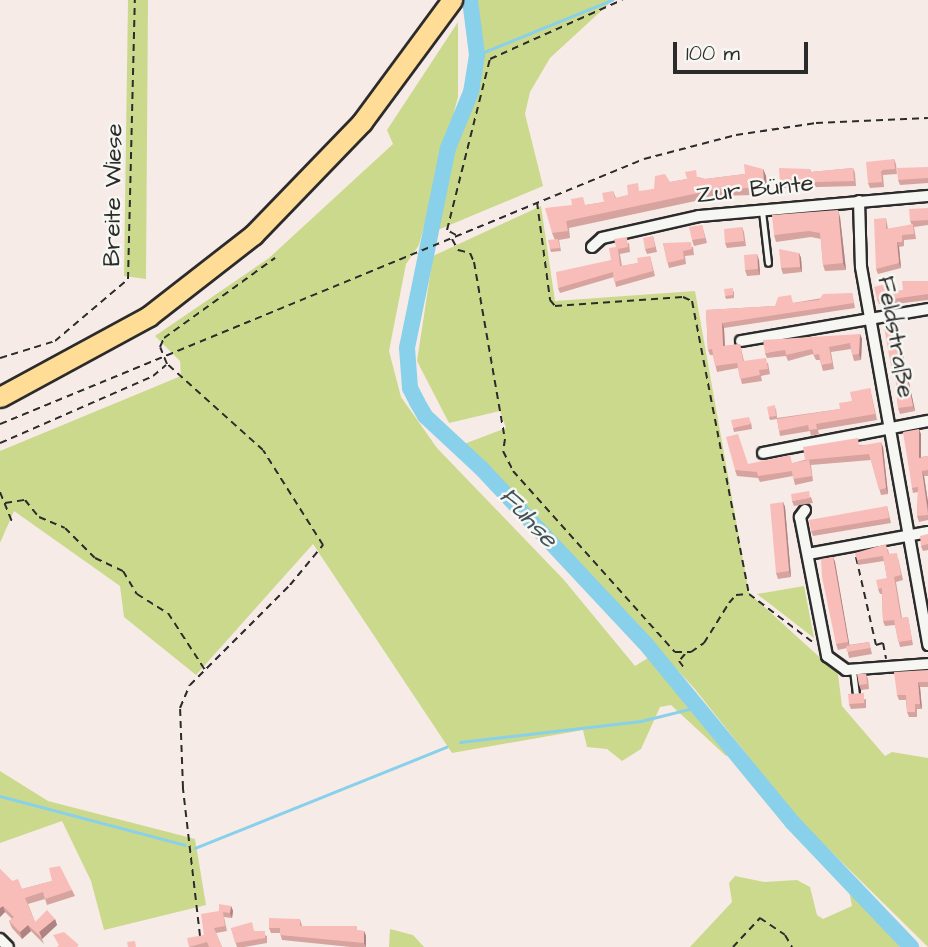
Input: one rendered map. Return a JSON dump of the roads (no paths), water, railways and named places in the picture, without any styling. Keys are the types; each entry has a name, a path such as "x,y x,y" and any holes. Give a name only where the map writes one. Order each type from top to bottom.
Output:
{"highway":[{"path":"0,397 111,340 183,292 287,203 362,122 452,0"}],"street":[{"name":"Zur Bünte","path":"592,247 601,238 662,224 761,208 928,196"},
{"name":"Feldstraße","path":"859,201 861,267 928,645"},
{"path":"741,341 928,309"},
{"path":"763,453 928,421"},
{"path":"805,510 800,517 827,656 846,670 928,664"},
{"path":"808,554 928,531"},
{"path":"0,939 8,947"}],"lane":[{"path":"761,208 768,263"},
{"path":"853,669 856,695"}],"waterway":[{"name":"Fuhse","path":"470,0 477,55 471,92 448,148 407,348 410,388 425,416 482,469 645,643 792,822 911,947"},
{"path":"477,55 612,0"},
{"path":"460,742 641,721 697,707"},
{"path":"195,848 446,747"},
{"path":"0,796 185,845"}]}
